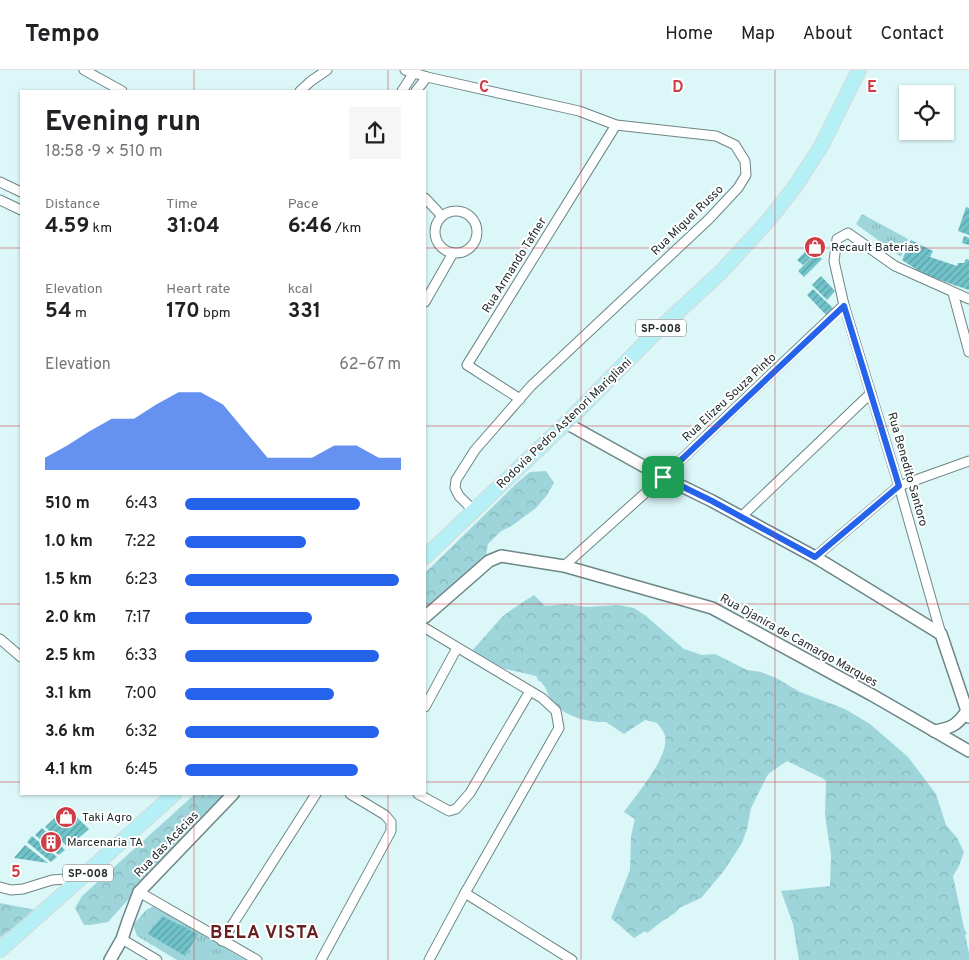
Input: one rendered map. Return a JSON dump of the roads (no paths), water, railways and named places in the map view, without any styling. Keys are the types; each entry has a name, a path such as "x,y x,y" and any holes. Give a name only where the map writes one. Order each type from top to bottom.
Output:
{"main road":[{"name":"Rodovia Pedro Astenori Marigliani","path":"426,556 566,423 656,332 721,272 768,221 796,185 822,145 859,70"},
{"name":"SP-008","path":"0,950 173,795"}],"street":[{"path":"84,70 120,90"},
{"path":"301,90 327,70"},
{"path":"402,90 409,72"},
{"name":"Rua Miguel Russo","path":"409,72 579,111 616,124 716,136 735,145 744,161 746,175 738,188 709,219 537,380 475,450 456,480 455,488 459,496 474,510"},
{"path":"417,90 426,77"},
{"name":"Rua Armando Tafner","path":"520,399 467,365 616,124"},
{"path":"0,182 20,192"},
{"path":"426,199 442,216"},
{"path":"0,200 20,210"},
{"path":"456,211 469,215 477,227 477,234 471,247 465,251 454,253 444,248 438,241 436,228 442,216 456,211"},
{"name":"Rua Benedito Santoro","path":"953,293 895,266 848,233 837,239 834,261 844,306 899,486 940,634 968,714"},
{"path":"426,300 454,253"},
{"path":"953,293 969,299"},
{"path":"953,293 969,352"},
{"name":"Rua Elizeu Souza Pinto","path":"564,566 663,477 844,306"},
{"path":"741,517 871,393"},
{"path":"566,423 663,477 815,557 940,634"},
{"path":"815,557 899,486 969,461"},
{"name":"Rua Djanira de Camargo Marques","path":"426,617 489,561 501,556 564,566 712,608 872,695 969,751"},
{"path":"426,629 542,698 556,711 559,728 429,960"},
{"path":"0,638 20,656"},
{"path":"426,705 457,648"},
{"path":"420,795 449,811 456,809 470,792 530,691"},
{"path":"934,731 949,729 968,714"},
{"name":"Rua das Acácias","path":"139,892 232,795"},
{"path":"222,941 315,795"},
{"path":"321,960 392,831 391,822 385,815 352,795"},
{"path":"0,887 11,890 23,889 52,880 81,878"},
{"path":"110,960 122,939 139,892 257,960"},
{"path":"465,893 572,960"},
{"path":"122,939 157,960"}],"place":[{"name":"Recault Baterias","path":"815,247"},
{"name":"Taki Agro","path":"66,817"},
{"name":"Marcenaria TA","path":"51,842"}],"district":[{"name":"BELA VISTA","path":"265,932"}]}
